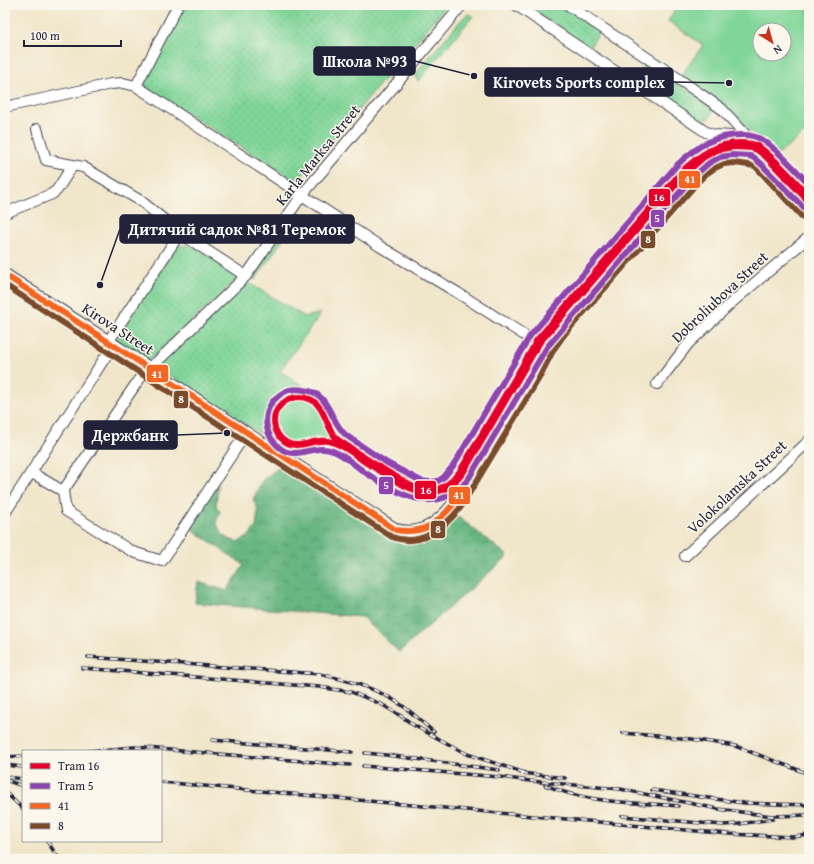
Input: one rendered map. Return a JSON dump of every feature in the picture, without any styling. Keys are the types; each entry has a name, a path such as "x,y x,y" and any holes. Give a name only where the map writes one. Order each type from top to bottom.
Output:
{"main road":[{"name":"Kirova Street","path":"5,275 396,530 403,532 415,532 438,521 455,502 531,376 547,345 558,330 691,178 701,168 722,156 734,155 759,159"},
{"path":"759,159 809,213"}],"street":[{"path":"136,86 178,5"},
{"path":"516,5 706,132 714,135 749,137"},
{"path":"568,5 673,74 722,109 749,137 754,144 759,159"},
{"name":"Karla Marksa Street","path":"63,491 140,378 246,276 302,195 457,7"},
{"path":"5,107 111,84 123,83 136,86 381,247 529,338 547,345"},
{"path":"37,129 46,160 83,167 140,201 180,233 246,276"},
{"path":"5,213 52,194 57,190 73,165"},
{"path":"5,513 32,473 180,233"},
{"name":"Dobroliubova Street","path":"657,384 688,344 730,304 809,236"},
{"path":"32,473 63,491 66,511 132,552 162,561 246,433"},
{"name":"Volokolamska Street","path":"685,556 809,441"}],"green space":[{"path":"180,5 443,5 444,9 301,177 295,179 291,178 145,87 143,76"},
{"path":"525,5 563,5 601,30 589,48"},
{"path":"678,5 809,5 809,129 777,156 724,107 681,76 703,45 668,21"},
{"path":"468,14 473,16 418,81 416,78 416,73"},
{"path":"646,62 715,108 704,125 635,79"},
{"path":"298,211 301,213 255,280 252,278"},
{"path":"191,245 240,276 148,362 117,340 119,333 177,246"},
{"path":"247,282 305,317 321,313 280,371 312,392 310,396 298,392 290,393 280,398 275,403 270,414 270,420 271,426 281,442 279,446 155,366"},
{"path":"300,398 312,402 316,406 328,430 338,442 323,439 301,444 293,444 282,437 277,425 277,413 285,402"},
{"path":"279,467 290,470 401,540 424,540 443,530 456,515 508,556 399,652 362,617 195,603 198,582 227,591 244,565 190,528 218,485 216,506 220,512 216,522 220,530 226,538 238,542 247,538 256,527 258,510 253,499 262,481"}],"railway":[{"path":"88,657 330,676 377,691 399,703 434,732"},
{"path":"82,668 319,687 351,692 381,704 415,726 467,754 525,773"},
{"path":"623,733 692,739 735,746 809,774"},
{"path":"212,740 352,752"},
{"path":"100,750 134,747 350,765"},
{"path":"365,753 499,770"},
{"path":"5,757 22,756"},
{"path":"5,765 22,767"},
{"path":"363,766 500,777 620,789 718,809 772,816 809,815"},
{"path":"521,773 565,778"},
{"path":"7,777 22,779"},
{"path":"5,780 22,786"},
{"path":"162,782 729,834 793,837 809,835"},
{"path":"545,785 584,797 678,806"},
{"path":"652,790 744,803 809,805"},
{"path":"5,792 22,808"},
{"path":"622,816 723,825 773,819"},
{"path":"48,842 59,859"}],"tram line":[{"name":"5","path":"803,207 762,165 750,156 733,155 720,157 709,163 692,178 547,347 469,478 457,491 444,498 431,500 417,499 403,494 376,480 345,457 333,451 318,449 295,453 288,452 281,449 270,435 266,423 267,414 269,407 276,398 282,393 291,390 300,389 313,392 325,402 337,424 347,436 387,463 421,481 438,481 444,477 453,466 530,336 677,165 692,152 714,139 742,135 755,137 770,145 809,184"},
{"name":"16","path":"809,196 790,175 761,148 754,144 740,143 723,145 696,159 683,170 536,341 460,471 444,487 436,490 419,489 356,452 336,438 320,408 316,403 308,398 299,397 290,399 279,407 276,411 274,419 277,433 289,444 301,445 319,441 337,444 399,483 418,491 428,493 446,489 463,473 540,342 686,173 704,157 717,150 733,147 752,148 757,150 766,157 809,202"}],"transit line":[{"name":"41","path":"5,275 396,530 415,531 430,526 443,516 455,502 531,376 547,345 558,330 701,168 722,156 734,155 759,159 809,213"},
{"name":"8","path":"5,285 392,537 403,540 413,540 422,538 439,529 461,507 538,380 554,349 564,335 706,174 724,164 734,163 755,166 803,218"}],"place":[{"name":"Школа №93","path":"474,76"},
{"name":"Kirovets Sports complex","path":"729,83"},
{"name":"Дитячий садок №81 Теремок","path":"100,285"},
{"name":"Держбанк","path":"227,433"}]}
